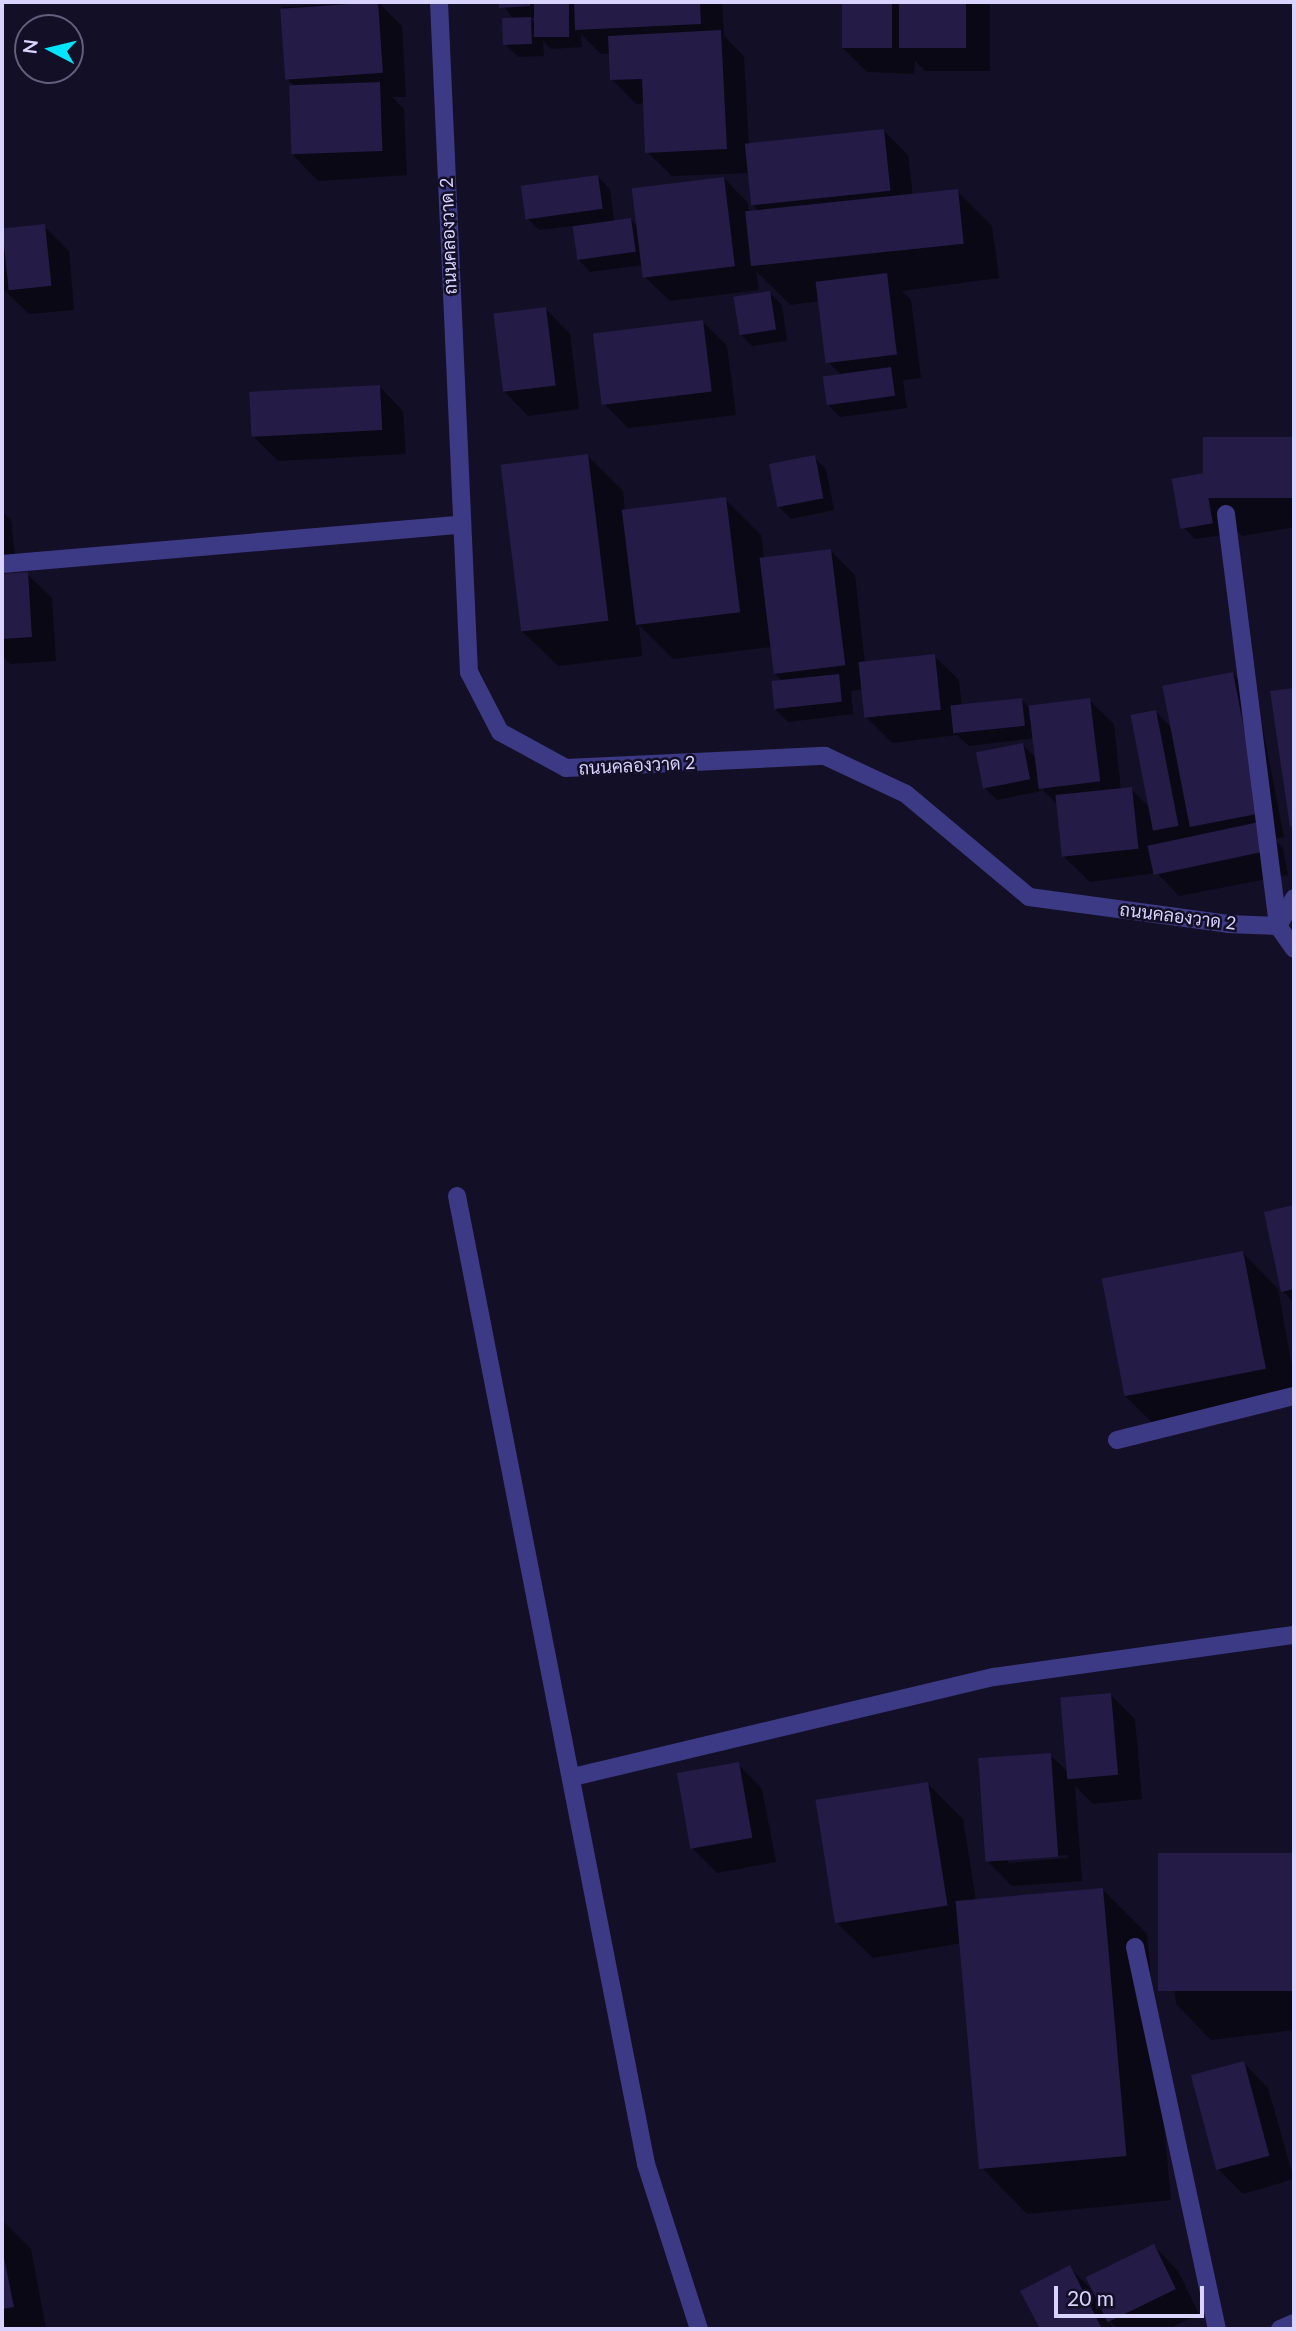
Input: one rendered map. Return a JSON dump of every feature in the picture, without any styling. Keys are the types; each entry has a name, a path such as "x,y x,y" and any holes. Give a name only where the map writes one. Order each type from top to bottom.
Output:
{"street":[{"name":"ถนนคลองวาด 2","path":"439,2 459,525 469,672 500,732 566,768 825,756 906,794 1029,897 1228,924 1278,926"},
{"path":"1226,514 1278,926 1294,949"},
{"path":"2,564 459,525"},
{"path":"1278,926 1294,898"},
{"path":"457,1196 573,1777 646,2164 699,2329"},
{"path":"1117,1440 1294,1396"},
{"path":"573,1777 994,1677 1294,1635"},
{"path":"1135,1947 1217,2329"},
{"path":"1280,2329 1294,2323"}],"building":[{"path":"378,2 383,73 285,80 280,9"},
{"path":"499,2 530,2 530,6 499,8"},
{"path":"534,2 569,2 569,37 534,37"},
{"path":"574,2 700,2 701,24 575,30"},
{"path":"842,2 892,2 892,48 842,48"},
{"path":"899,2 966,2 966,48 899,48"},
{"path":"531,17 532,44 503,45 502,18"},
{"path":"721,30 727,149 645,153 642,79 610,80 608,36"},
{"path":"380,82 382,151 291,154 289,85"},
{"path":"884,129 890,191 751,205 745,144"},
{"path":"598,175 603,209 525,220 521,186"},
{"path":"724,177 735,266 643,278 632,188"},
{"path":"958,189 964,244 751,266 745,211"},
{"path":"631,218 636,252 577,260 573,226"},
{"path":"45,224 51,286 9,290 2,228"},
{"path":"887,273 897,354 826,363 816,282"},
{"path":"770,291 776,330 740,335 733,297"},
{"path":"546,307 556,385 503,392 493,313"},
{"path":"703,320 712,391 602,405 593,334"},
{"path":"891,367 895,396 827,405 823,377"},
{"path":"380,385 382,430 252,437 249,392"},
{"path":"1203,437 1294,437 1294,498 1203,498"},
{"path":"588,454 608,621 521,631 501,465"},
{"path":"815,455 823,498 777,507 769,464"},
{"path":"1204,473 1213,523 1180,529 1172,479"},
{"path":"726,497 740,612 636,625 622,510"},
{"path":"831,549 845,665 774,674 760,558"},
{"path":"28,572 32,637 2,639 2,574"},
{"path":"935,654 941,710 864,718 858,662"},
{"path":"1233,672 1260,813 1190,827 1162,686"},
{"path":"839,674 842,702 774,709 771,681"},
{"path":"1294,688 1294,826 1290,827 1270,691"},
{"path":"1022,698 1025,726 953,733 950,706"},
{"path":"1090,698 1100,781 1039,789 1028,706"},
{"path":"1156,710 1179,826 1153,831 1130,715"},
{"path":"1023,743 1030,779 983,788 976,752"},
{"path":"1132,787 1138,849 1062,857 1055,795"},
{"path":"1259,822 1265,851 1154,875 1147,846"},
{"path":"1294,1205 1294,1289 1281,1292 1264,1212"},
{"path":"1243,1251 1266,1369 1125,1396 1102,1278"},
{"path":"1111,1693 1118,1775 1067,1779 1060,1697"},
{"path":"1051,1753 1058,1857 985,1862 978,1758"},
{"path":"739,1762 752,1838 690,1849 677,1773"},
{"path":"928,1782 948,1905 835,1923 815,1800"},
{"path":"1158,1853 1294,1853 1294,1991 1158,1991"},
{"path":"1103,1888 1126,2156 979,2169 956,1901"},
{"path":"1244,2061 1269,2156 1216,2170 1191,2075"},
{"path":"1154,2244 1176,2289 1108,2322 1086,2277"},
{"path":"2,2248 14,2307 2,2309"},
{"path":"1070,2265 1102,2329 1040,2329 1020,2291"}]}
